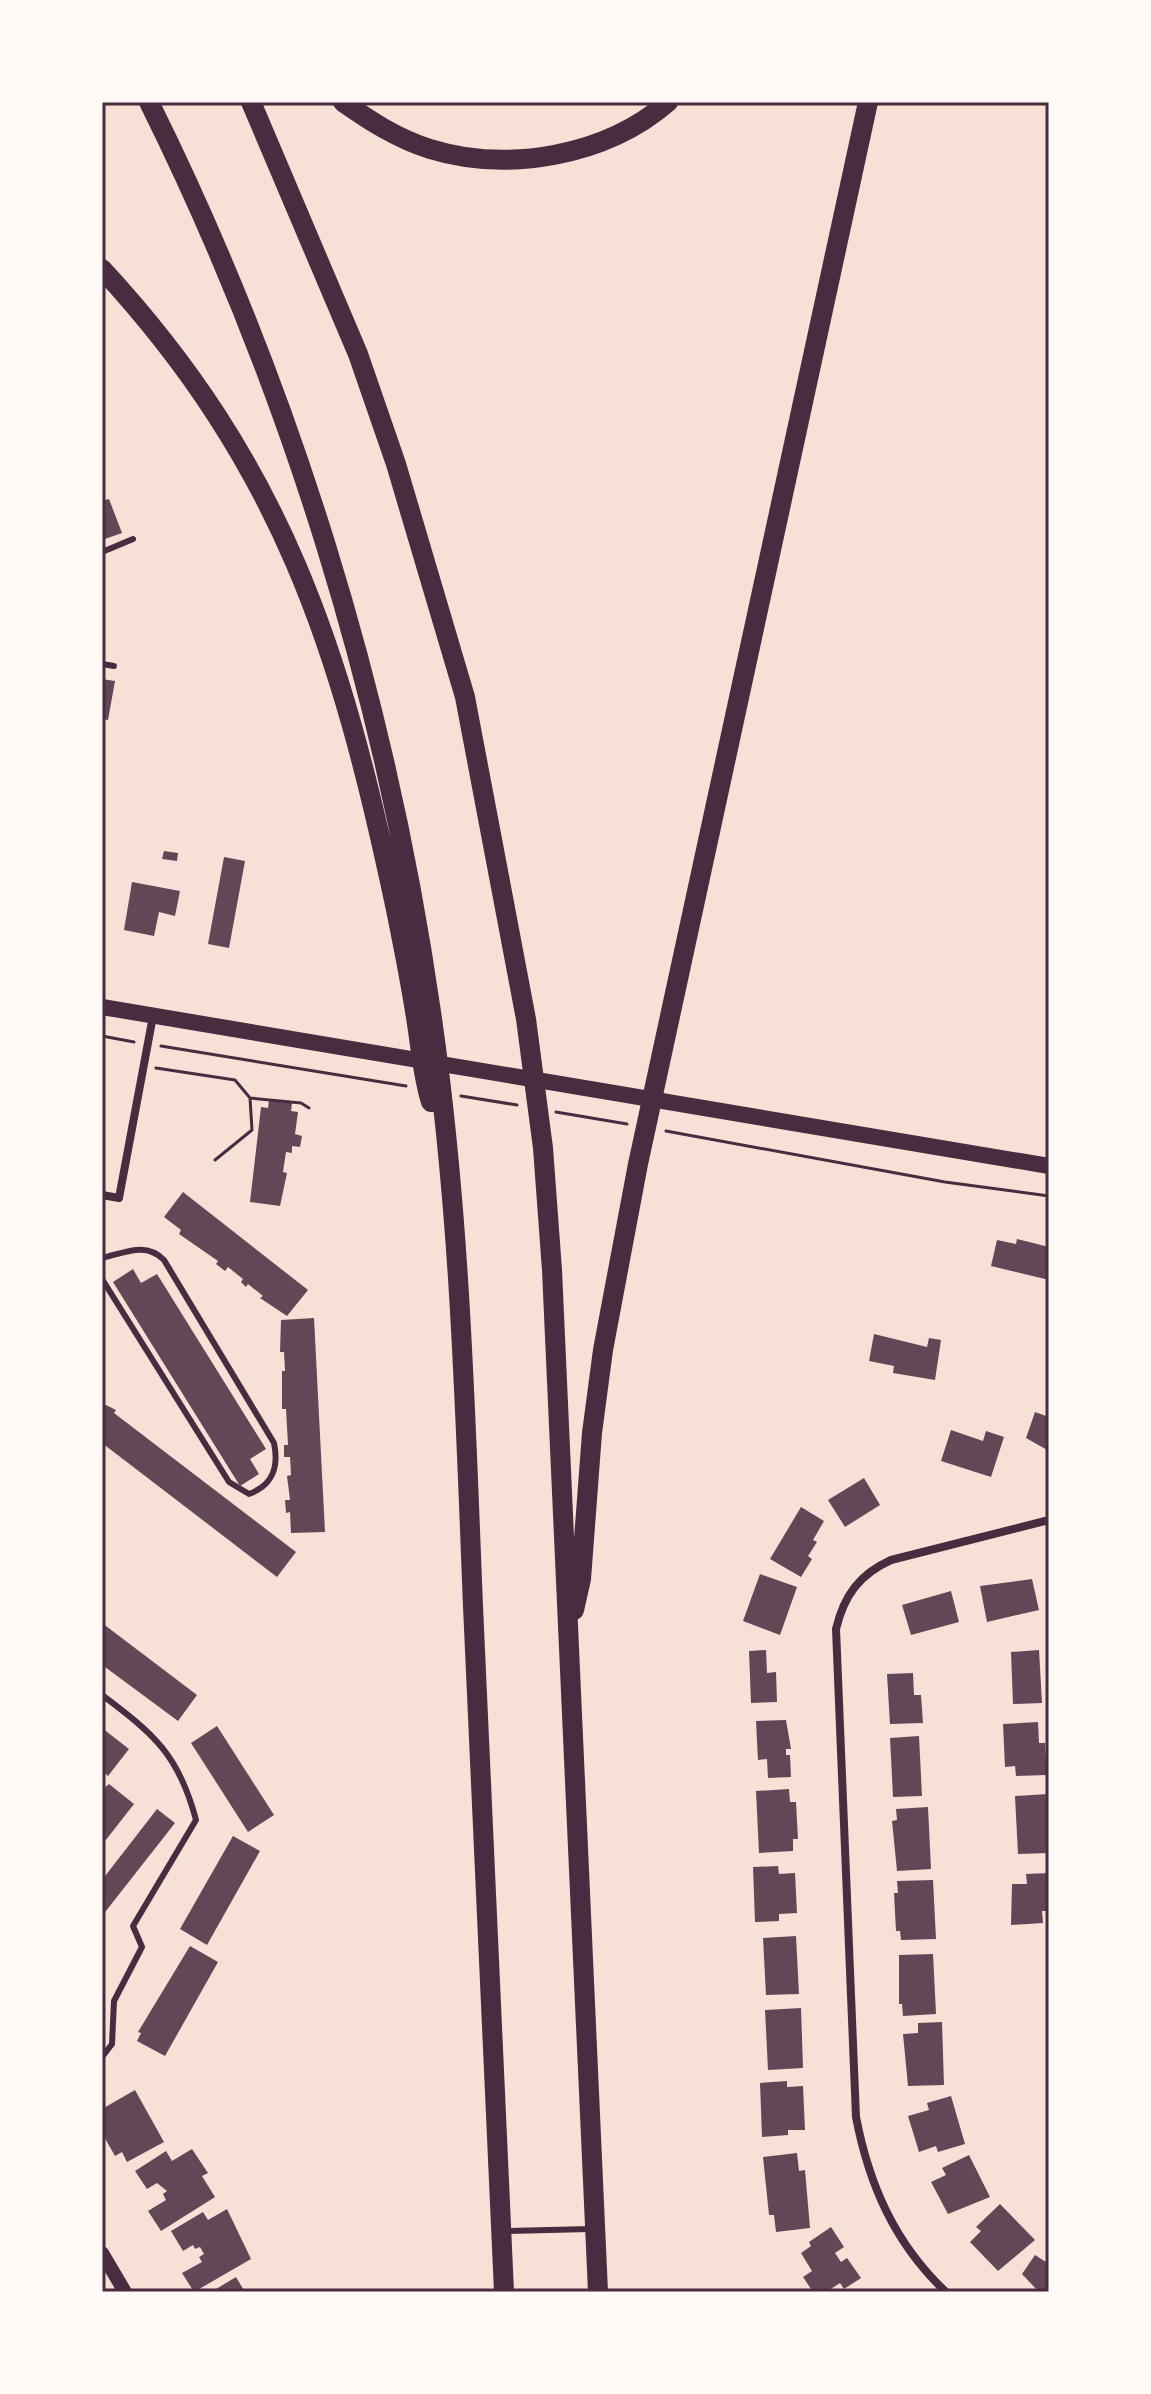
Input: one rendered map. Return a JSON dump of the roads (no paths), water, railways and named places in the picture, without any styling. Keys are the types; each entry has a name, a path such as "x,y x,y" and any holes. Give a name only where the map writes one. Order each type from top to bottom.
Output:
{"highway":[{"path":"149,102 235,295 316,513 379,743 414,908 430,1100 447,1129 463,1353 504,2292"},
{"path":"251,102 358,354 427,562 465,697 526,1019 543,1148 552,1270 598,2292"},
{"path":"343,102 395,135 430,149 498,158 547,157 578,150 653,115 668,102"},
{"path":"567,1637 581,1579 592,1433 603,1350 638,1164 868,102"},
{"path":"102,269 161,335 196,381 258,479 296,560 339,675 423,1008"}],"main road":[{"path":"102,1007 1049,1166"}],"street":[{"path":"102,1195 119,1198 153,1016"},
{"path":"946,2292 909,2252 888,2219 863,2155 856,2117 836,1629 849,1592 875,1567 891,1560 1049,1520"},
{"path":"102,2253 125,2292"}],"lane":[{"path":"102,552 133,539"},
{"path":"102,664 114,666"},
{"path":"102,1258 141,1249 151,1250 164,1260 274,1443 275,1470 262,1489 249,1494 229,1482 102,1279"},
{"path":"102,1695 154,1735 187,1784 196,1820 133,1926 142,1947 114,2001 112,2044 102,2057"},
{"path":"502,2231 595,2229"}]}
